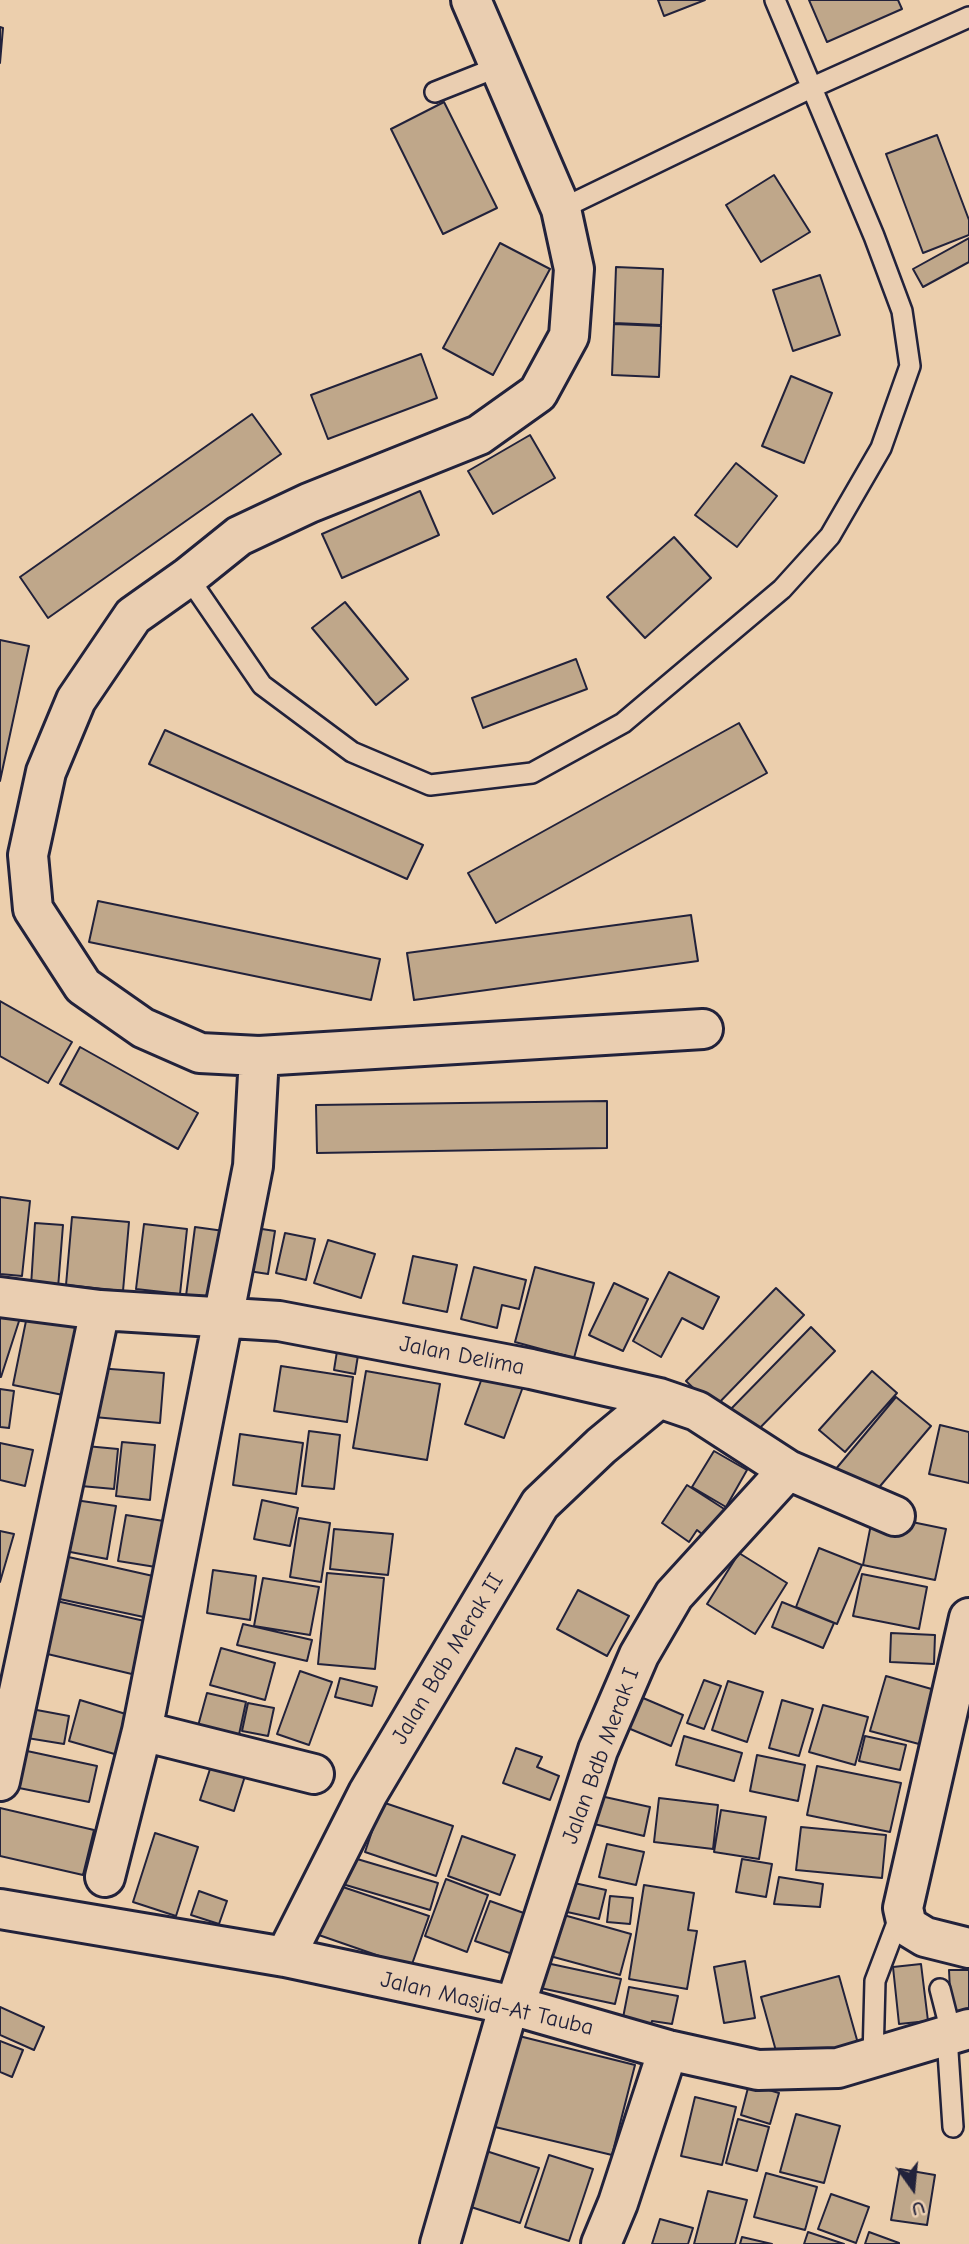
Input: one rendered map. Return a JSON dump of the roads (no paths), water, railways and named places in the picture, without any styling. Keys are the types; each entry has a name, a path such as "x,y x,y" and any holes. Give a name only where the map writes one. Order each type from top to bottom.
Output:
{"street":[{"path":"471,0 561,209 574,270 569,336 538,393 479,435 309,503 239,536 133,616 76,700 46,772 28,855 33,909 83,986 143,1028 200,1053 259,1056 703,1028"},
{"path":"105,1877 142,1731 253,1166 259,1056"},
{"name":"Jalan Delima","path":"0,1297 100,1310 279,1321 531,1368 659,1398 697,1411 788,1469 895,1516"},
{"path":"0,1781 100,1310"},
{"name":"Jalan Bdb Merak II","path":"285,1957 368,1793 540,1504 601,1446 659,1398"},
{"name":"Jalan Bdb Merak I","path":"440,2244 512,2005 598,1750 639,1655 674,1595 788,1469"},
{"path":"969,1618 903,1908 907,1926 925,1937 969,1948"},
{"path":"142,1731 314,1774"},
{"name":"Jalan Masjid-At Tauba","path":"0,1909 285,1957 512,2005 668,2050 758,2070 838,2068 956,2034"},
{"path":"601,2244 618,2203 668,2050"}],"lane":[{"path":"188,577 262,685 352,752 430,785 532,773 623,723 782,589 830,536 881,448 911,366 902,311 874,236 775,0"},
{"path":"561,209 813,87 969,17"},
{"path":"435,92 498,67"},
{"path":"873,2058 875,1981 903,1908"},
{"path":"940,1989 956,2034 953,2127"}]}
